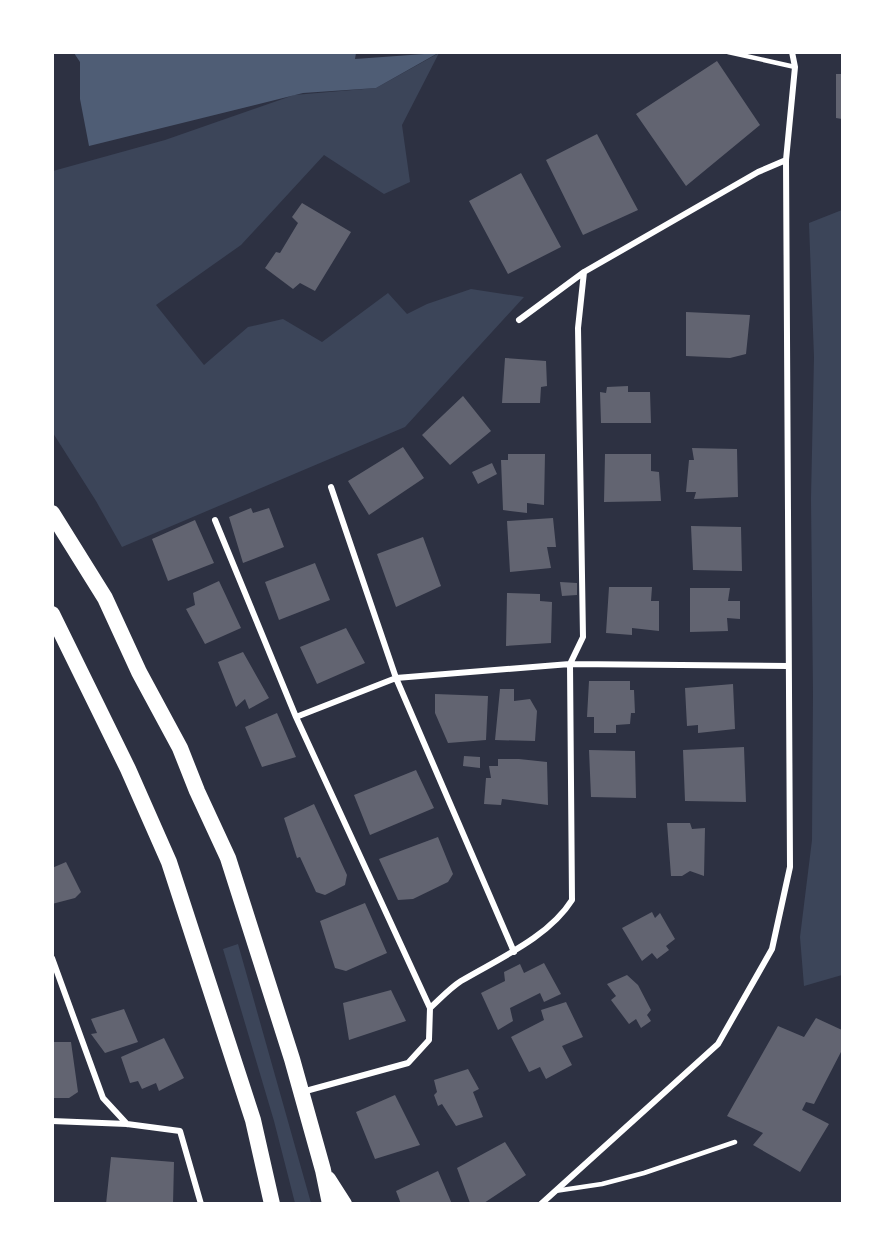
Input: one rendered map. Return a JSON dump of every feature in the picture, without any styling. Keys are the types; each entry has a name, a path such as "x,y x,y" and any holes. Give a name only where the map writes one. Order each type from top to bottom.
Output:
{"highway":[{"path":"52,513 105,598 139,672 180,748 228,858 301,1092 330,1203"},
{"path":"52,614 128,769 169,862 253,1120 272,1203"},
{"path":"323,1170 344,1203"}],"street":[{"path":"542,1203 718,1044 772,950 790,867 786,160 795,67 792,52"},
{"path":"519,320 584,272 758,172 786,160"},
{"path":"430,1008 459,982 514,952 564,913 572,900 570,664 583,637 578,328 584,272"},
{"path":"331,487 396,678 514,952"},
{"path":"215,520 296,717 430,1008 429,1040 408,1063 301,1092"},
{"path":"296,717 396,678 570,664 788,666"},
{"path":"52,958 103,1098 127,1124"},
{"path":"52,1121 127,1124 180,1131 201,1203"}],"lane":[{"path":"728,52 795,67"},
{"path":"555,1191 602,1184 644,1173 735,1142"}],"shaded area":[{"path":"74,53 356,53 355,59 438,53 376,88 303,93 89,146 80,99 80,62"},
{"path":"439,53 402,125 410,182 384,194 324,155 241,245 156,305 204,365 248,327 283,319 322,342 388,293 407,314 427,304 471,289 524,297 405,427 122,547 53,433 53,171 165,140 294,95 376,88"},
{"path":"842,210 842,975 804,986 800,937 812,840 813,693 811,498 814,357 809,223"},
{"path":"238,944 311,1203 295,1203 274,1121 223,949"}],"building":[{"path":"717,61 760,125 686,186 636,114"},
{"path":"836,74 842,74 842,119 836,118"},
{"path":"597,134 638,210 583,235 546,160"},
{"path":"521,173 561,247 508,274 469,201"},
{"path":"302,203 351,232 315,291 300,283 293,289 265,268 276,252 280,253 298,223 292,217"},
{"path":"686,312 750,315 746,354 730,358 686,356"},
{"path":"505,358 546,361 547,386 541,387 540,403 502,403"},
{"path":"628,386 628,392 650,392 651,423 601,423 600,392 606,393 607,387"},
{"path":"463,396 491,431 450,465 422,435"},
{"path":"403,447 424,478 369,515 348,481"},
{"path":"692,448 737,449 738,497 694,499 696,492 686,492 689,460 694,460"},
{"path":"508,454 545,454 544,505 527,503 527,513 503,510 501,460 508,460"},
{"path":"605,454 651,454 651,471 659,472 661,501 604,502"},
{"path":"492,463 497,474 478,484 472,472"},
{"path":"251,508 253,513 269,508 284,547 243,563 229,517"},
{"path":"553,518 556,547 547,547 551,568 510,572 507,521"},
{"path":"195,520 214,563 168,581 152,539"},
{"path":"691,526 741,527 742,571 693,570"},
{"path":"423,537 441,586 396,607 377,554"},
{"path":"315,563 330,600 279,620 265,582"},
{"path":"219,581 241,628 205,644 186,609 195,605 193,593"},
{"path":"560,582 577,583 577,595 562,596"},
{"path":"609,587 652,587 651,601 659,601 659,631 632,628 632,635 606,633"},
{"path":"690,588 730,588 728,601 740,601 740,619 727,618 728,631 690,632"},
{"path":"507,593 540,594 540,601 552,602 551,643 506,646"},
{"path":"346,628 365,663 317,684 300,647"},
{"path":"243,652 269,698 249,709 245,699 236,707 218,662"},
{"path":"589,681 630,681 630,690 634,690 635,713 631,713 630,724 616,725 616,733 594,733 594,717 587,717"},
{"path":"733,684 735,729 698,733 698,725 687,726 685,688"},
{"path":"500,689 514,689 514,701 530,699 537,711 535,741 495,740"},
{"path":"435,694 488,696 486,740 448,743 435,713"},
{"path":"277,713 296,757 262,767 245,727"},
{"path":"744,747 746,802 685,801 683,750"},
{"path":"589,750 635,751 636,798 591,797"},
{"path":"464,756 480,757 480,768 463,766"},
{"path":"498,759 547,762 548,805 502,799 501,805 484,804 486,778 491,778 489,766 498,766"},
{"path":"416,770 434,808 370,835 354,795"},
{"path":"314,804 347,875 345,885 325,895 316,892 300,857 297,858 284,818"},
{"path":"667,823 690,823 692,829 705,828 704,876 690,871 682,876 671,876"},
{"path":"438,837 453,874 448,882 413,899 398,900 379,859"},
{"path":"66,862 81,892 75,898 52,904 52,868"},
{"path":"365,903 387,953 346,971 335,968 320,921"},
{"path":"652,912 655,918 660,913 675,939 666,946 669,950 657,959 652,953 642,961 622,928"},
{"path":"544,963 561,994 544,1002 540,993 510,1008 513,1021 498,1030 481,993 505,981 504,972 520,964 524,973"},
{"path":"627,975 638,985 651,1010 647,1015 651,1021 641,1028 636,1019 629,1024 611,1000 616,996 607,984"},
{"path":"391,990 406,1021 349,1040 343,1003"},
{"path":"566,1002 583,1037 562,1046 572,1065 546,1079 540,1067 529,1072 511,1037 544,1020 541,1010"},
{"path":"124,1009 138,1042 105,1053 91,1034 97,1033 91,1019"},
{"path":"816,1018 842,1030 842,1050 814,1104 806,1102 802,1110 829,1124 800,1172 753,1145 763,1133 727,1116 778,1026 804,1037"},
{"path":"164,1038 184,1078 159,1091 156,1083 142,1089 138,1081 130,1083 121,1057"},
{"path":"52,1042 71,1042 78,1092 69,1098 52,1098"},
{"path":"468,1069 479,1089 473,1092 483,1117 456,1126 442,1104 438,1106 434,1095 437,1092 434,1080"},
{"path":"395,1095 420,1145 375,1159 356,1112"},
{"path":"505,1142 526,1175 484,1203 470,1203 457,1168"},
{"path":"111,1157 174,1162 173,1204 106,1204"},
{"path":"438,1171 452,1204 401,1204 396,1191"}]}
